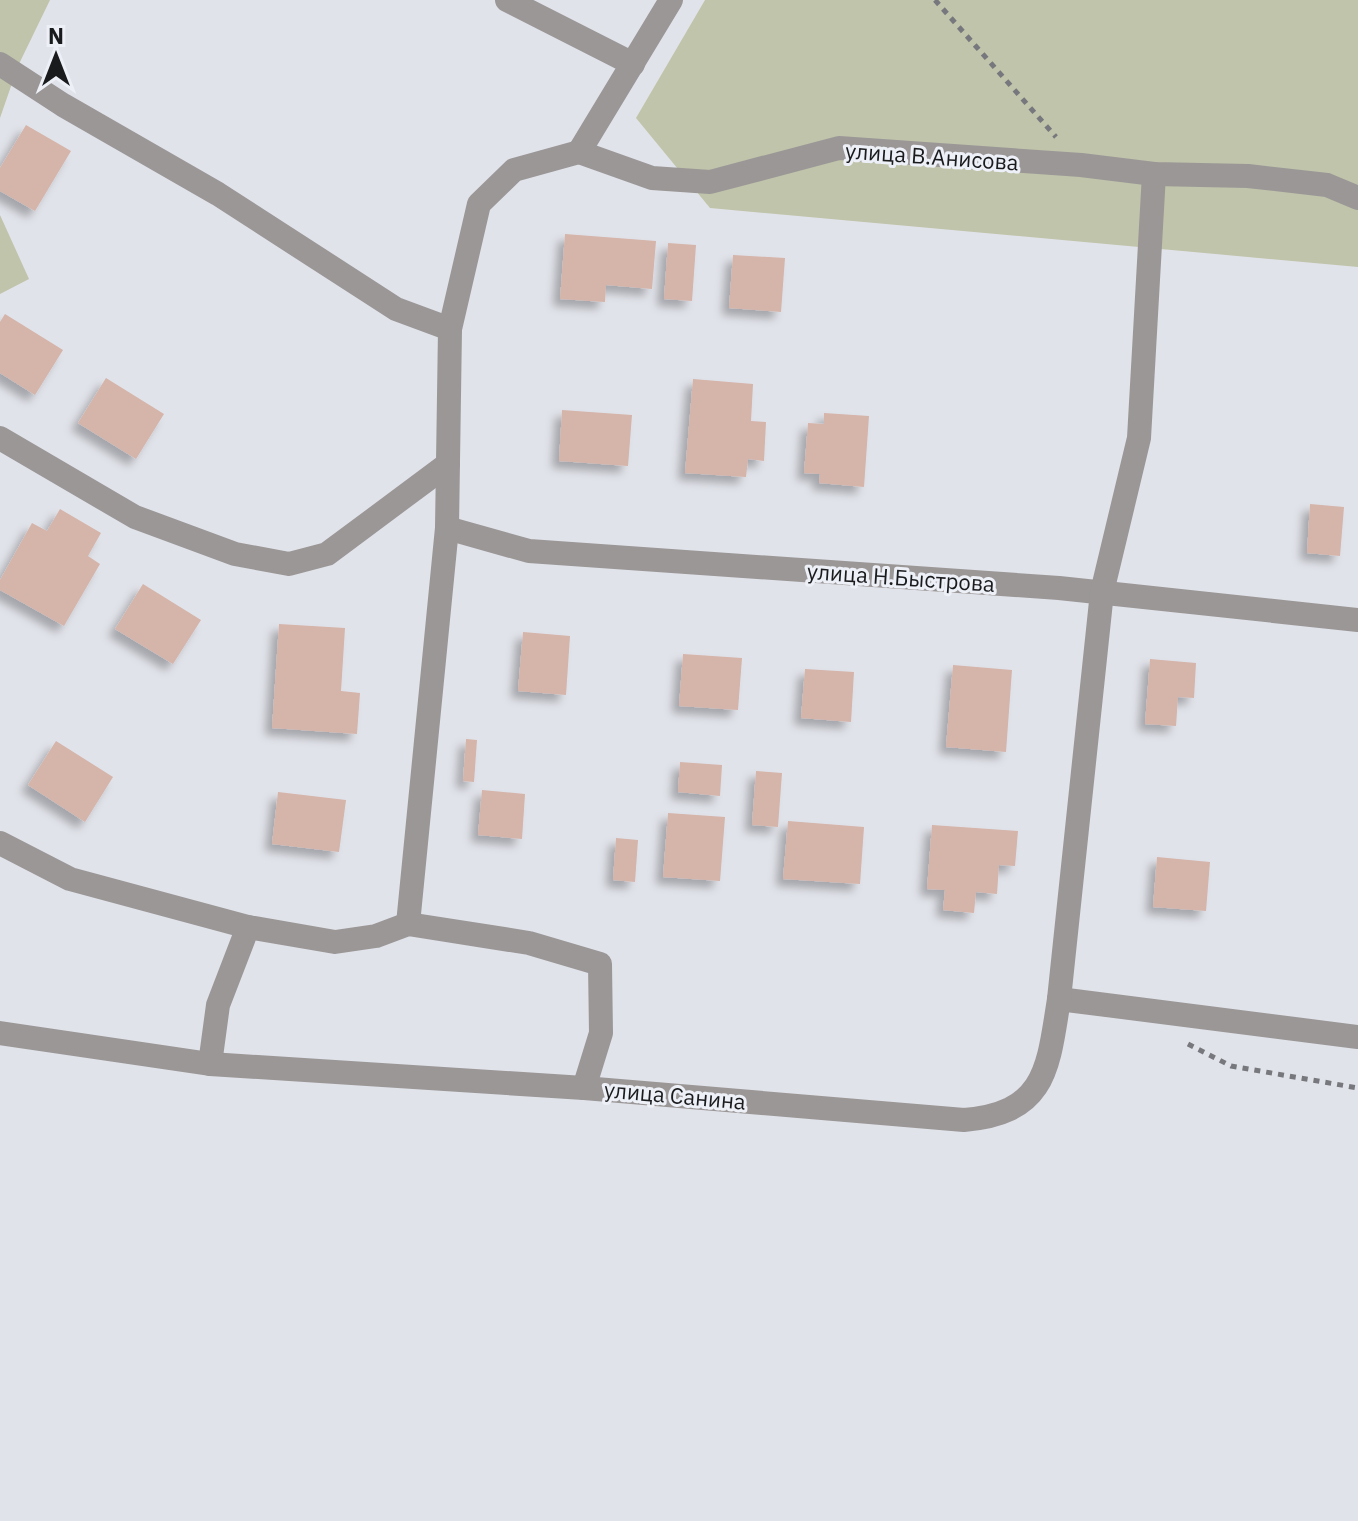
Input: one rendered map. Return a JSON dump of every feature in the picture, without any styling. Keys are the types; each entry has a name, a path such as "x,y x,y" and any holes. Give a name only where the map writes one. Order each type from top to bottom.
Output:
{"street":[{"path":"507,0 633,64"},
{"path":"408,924 447,528 450,329 479,204 514,170 579,152 671,0"},
{"path":"0,64 63,105 218,194 396,309 450,329"},
{"name":"улица В.Анисова","path":"579,152 652,178 710,182 839,148 1081,165 1154,174 1279,179 1327,185 1358,198"},
{"name":"улица Санина","path":"0,1033 210,1064 584,1088 964,1120 992,1117 1016,1109 1038,1088 1050,1055 1059,999 1102,592 1139,438 1154,174"},
{"path":"0,438 135,517 235,554 289,564 327,554 448,464"},
{"name":"улица Н.Быстрова","path":"447,528 529,551 1102,592 1358,620"},
{"path":"0,843 70,879 248,927 335,942 376,936 408,924 529,943 600,964 601,1033 584,1088"},
{"path":"210,1064 218,1005 248,927"},
{"path":"1059,999 1358,1037"}],"path":[{"path":"935,0 1081,165"},
{"path":"1180,1040 1231,1066 1358,1088"}],"green space":[{"path":"0,0 50,0 18,66 0,118"},
{"path":"705,0 1358,0 1358,267 710,208 636,118"},
{"path":"0,215 29,279 0,294"}],"building":[{"path":"26,125 71,151 35,211 0,191 0,168"},
{"path":"565,234 656,241 652,289 606,285 605,302 560,299"},
{"path":"668,243 696,245 692,301 664,299"},
{"path":"733,255 785,258 781,312 729,308"},
{"path":"5,314 63,350 35,395 0,373 0,322"},
{"path":"106,378 164,414 136,459 78,423"},
{"path":"693,379 753,384 751,421 766,422 764,461 748,459 746,477 685,473"},
{"path":"562,410 632,415 628,466 559,461"},
{"path":"824,413 869,416 864,487 819,483 820,474 804,473 808,423 824,424"},
{"path":"1310,504 1344,507 1340,556 1307,553"},
{"path":"60,509 101,533 88,556 100,564 64,626 0,590 0,580 32,523 47,531"},
{"path":"143,584 201,620 173,664 115,629"},
{"path":"279,624 345,628 341,691 360,693 357,734 272,728"},
{"path":"523,632 570,636 566,695 518,691"},
{"path":"683,654 742,658 738,710 679,706"},
{"path":"1150,659 1196,663 1194,698 1178,697 1176,726 1145,724"},
{"path":"953,665 1012,670 1006,752 946,747"},
{"path":"805,669 854,672 851,722 801,718"},
{"path":"466,739 477,740 474,782 463,781"},
{"path":"56,741 113,777 85,822 28,785"},
{"path":"680,762 722,765 720,796 678,792"},
{"path":"756,771 782,773 778,827 752,825"},
{"path":"482,790 525,794 522,839 478,835"},
{"path":"278,792 346,800 339,852 272,844"},
{"path":"668,813 725,817 720,881 663,877"},
{"path":"788,821 864,827 860,884 783,879"},
{"path":"932,825 1018,831 1015,866 999,865 997,894 976,892 974,913 943,910 945,890 927,889"},
{"path":"616,838 638,840 635,882 613,880"},
{"path":"1157,857 1210,862 1206,911 1153,907"}]}
